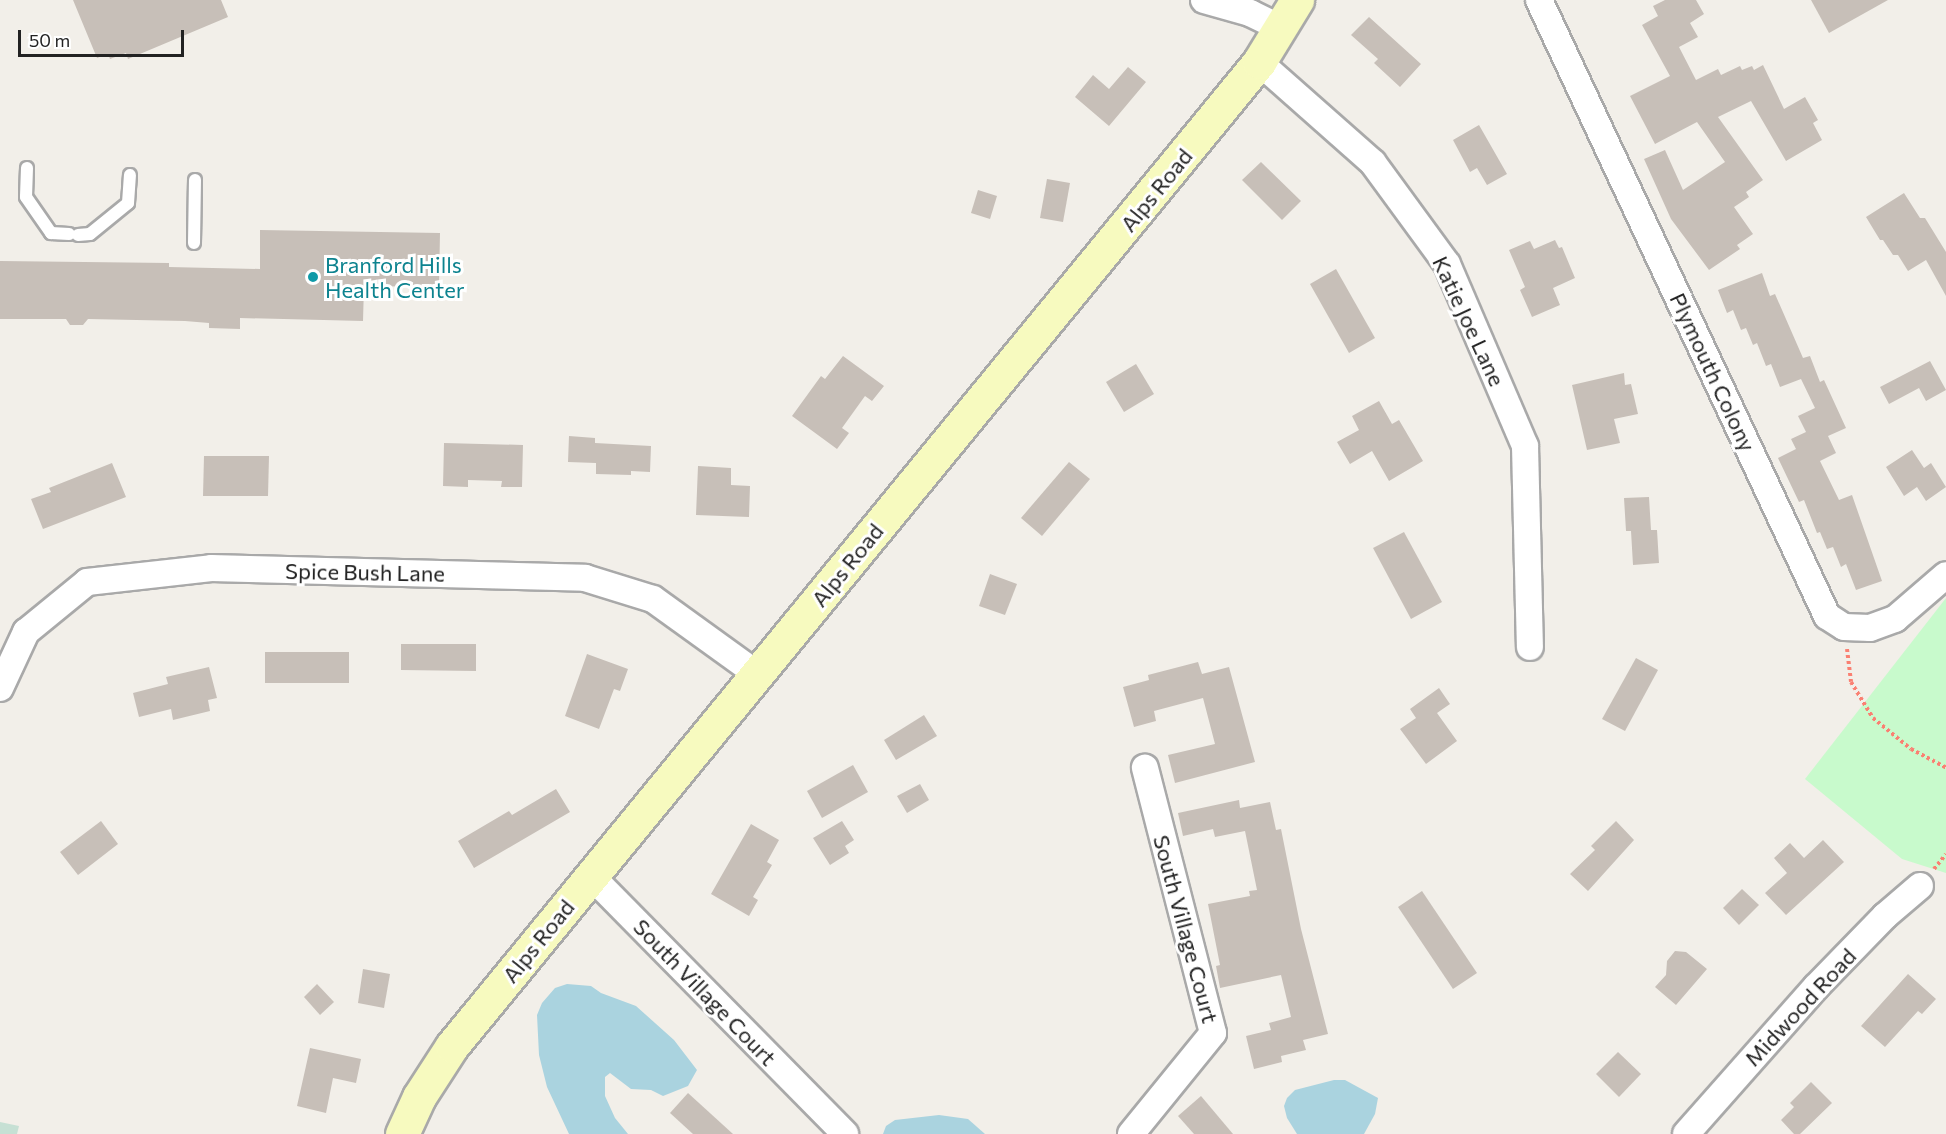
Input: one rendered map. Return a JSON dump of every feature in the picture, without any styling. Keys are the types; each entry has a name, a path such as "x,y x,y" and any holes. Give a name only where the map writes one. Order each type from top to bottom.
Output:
{"street":[{"path":"1204,0 1250,13 1289,14"},
{"name":"Plymouth Colony","path":"1539,0 1827,616 1844,627"},
{"name":"Alps Road","path":"402,1134 419,1097 452,1046 1259,62 1289,14"},
{"name":"Katie Joe Lane","path":"1259,62 1372,163 1448,264 1526,447 1530,646"},
{"name":"Spice Bush Lane","path":"0,688 26,632 87,582 211,568 585,578 653,599 757,674"},
{"path":"1844,627 1870,628 1895,619 1946,575"},
{"name":"South Village Court","path":"1131,1134 1213,1033 1145,768"},
{"name":"South Village Court","path":"591,876 845,1134"},
{"name":"Midwood Road","path":"1686,1134 1816,987 1885,916 1920,886"}],"lane":[{"path":"27,168 26,197 51,233 90,234 128,203 129,174"},
{"path":"194,243 195,180"}],"path":[{"path":"1844,627 1851,682 1873,718 1911,749 1946,768"}],"green space":[{"path":"1946,598 1946,873 1902,859 1805,779"},
{"path":"0,1122 19,1126 17,1134 0,1134"}],"water":[{"path":"567,984 591,986 601,993 636,1006 674,1040 697,1070 688,1086 663,1096 651,1090 631,1089 610,1073 605,1077 605,1096 615,1118 628,1134 569,1134 547,1087 539,1055 537,1015 542,1003 555,988"},
{"path":"1334,1080 1345,1080 1378,1098 1375,1114 1364,1134 1297,1134 1287,1118 1284,1106 1287,1098 1295,1090"},
{"path":"939,1115 968,1119 985,1134 883,1134 886,1126 895,1120"}],"building":[{"path":"73,0 221,0 228,17 128,59 126,53 110,59 108,54 97,58"},
{"path":"1665,0 1696,0 1704,14 1690,23 1698,37 1679,47 1696,80 1718,69 1721,75 1740,66 1742,70 1752,66 1754,70 1763,65 1784,109 1805,97 1818,120 1813,123 1822,140 1786,161 1751,101 1718,117 1763,180 1746,192 1749,197 1734,207 1753,234 1737,245 1740,249 1709,270 1671,219 1644,159 1665,150 1683,190 1725,162 1697,122 1655,144 1630,96 1670,76 1642,25 1658,16 1653,6"},
{"path":"1811,0 1888,0 1829,33"},
{"path":"1369,17 1421,64 1400,87 1374,63 1378,59 1351,35"},
{"path":"1128,67 1146,82 1109,126 1075,97 1093,75 1109,89"},
{"path":"1479,125 1507,174 1487,185 1477,168 1470,172 1453,140"},
{"path":"1261,162 1301,201 1282,220 1242,180"},
{"path":"1047,179 1070,183 1063,222 1040,218"},
{"path":"978,190 997,196 990,219 971,213"},
{"path":"1904,193 1920,218 1925,218 1946,252 1946,296 1926,260 1908,271 1898,255 1893,255 1883,240 1880,240 1866,217"},
{"name":"Branford Hills Health Center","path":"260,230 440,233 439,287 364,286 363,321 240,318 240,329 209,328 209,323 185,321 88,319 83,325 70,325 66,319 0,319 0,261 169,263 169,267 260,269"},
{"path":"1555,240 1559,248 1562,247 1575,278 1553,288 1560,305 1532,317 1520,290 1525,287 1509,250 1530,241 1534,249"},
{"path":"1336,269 1375,338 1349,353 1310,284"},
{"path":"1762,273 1770,296 1775,294 1803,358 1810,356 1820,382 1824,380 1846,428 1828,436 1836,453 1820,461 1839,500 1852,495 1882,581 1856,590 1846,564 1841,567 1833,547 1827,549 1820,532 1817,533 1804,500 1799,502 1778,458 1796,449 1791,439 1806,432 1798,416 1815,408 1801,379 1780,387 1771,364 1766,366 1757,343 1753,345 1746,328 1741,330 1733,310 1727,313 1718,290"},
{"path":"843,356 884,386 872,401 865,396 842,428 849,433 837,449 792,416 821,376 825,379"},
{"path":"1930,361 1946,390 1926,401 1919,388 1889,404 1880,387"},
{"path":"1136,364 1154,394 1124,412 1106,382"},
{"path":"1624,373 1625,385 1631,384 1638,414 1614,419 1620,443 1587,450 1572,385"},
{"path":"1379,401 1392,424 1399,420 1423,461 1389,481 1372,451 1350,464 1337,442 1359,430 1352,416"},
{"path":"569,436 595,438 595,443 651,446 650,472 631,471 631,475 596,474 596,463 568,462"},
{"path":"444,443 523,445 522,487 501,487 502,481 468,480 468,487 443,486"},
{"path":"1912,450 1924,468 1931,463 1946,487 1926,501 1917,487 1904,496 1886,467"},
{"path":"204,456 269,456 268,496 203,496"},
{"path":"1069,462 1090,479 1042,536 1021,518"},
{"path":"112,463 126,497 43,529 31,499 51,492 49,488"},
{"path":"698,466 731,468 731,485 750,486 749,517 696,515"},
{"path":"1649,497 1651,530 1657,530 1659,563 1633,565 1631,531 1626,531 1624,498"},
{"path":"1404,532 1442,602 1411,619 1373,548"},
{"path":"990,574 1017,584 1005,615 979,606"},
{"path":"401,644 476,644 476,671 401,670"},
{"path":"265,652 349,652 349,683 265,683"},
{"path":"587,654 628,669 620,691 614,689 599,729 565,716"},
{"path":"1636,658 1658,670 1625,731 1602,719"},
{"path":"1198,662 1202,674 1229,667 1255,762 1175,783 1168,755 1215,744 1203,698 1154,711 1156,721 1134,727 1123,687 1149,680 1148,675"},
{"path":"209,667 217,698 208,700 210,711 173,720 171,709 139,717 133,693 168,684 166,677"},
{"path":"1439,688 1450,704 1437,713 1457,741 1426,764 1400,729 1416,718 1410,709"},
{"path":"924,715 937,736 896,760 884,740"},
{"path":"853,765 868,792 822,818 807,791"},
{"path":"920,784 929,800 907,813 897,796"},
{"path":"556,789 570,812 474,868 458,841 509,811 512,815"},
{"path":"1239,800 1240,808 1270,802 1276,830 1281,829 1301,929 1328,1034 1303,1040 1306,1050 1281,1056 1282,1062 1254,1069 1246,1036 1271,1030 1269,1023 1291,1017 1281,975 1220,988 1216,966 1220,965 1208,904 1250,896 1249,891 1257,890 1245,831 1215,837 1213,829 1183,836 1178,813"},
{"path":"101,821 118,844 78,875 60,852"},
{"path":"842,821 854,840 845,846 849,853 830,865 813,838"},
{"path":"1616,821 1634,840 1588,891 1570,874 1595,850 1591,846"},
{"path":"751,824 779,840 767,862 772,865 753,897 758,900 749,916 711,894"},
{"path":"1823,840 1844,862 1786,915 1765,893 1787,873 1774,858 1790,843 1804,858"},
{"path":"1742,889 1759,905 1739,925 1723,908"},
{"path":"1422,891 1477,973 1453,989 1398,907"},
{"path":"1675,951 1686,952 1707,969 1676,1005 1655,987 1666,975 1667,961"},
{"path":"363,969 390,974 384,1008 358,1003"},
{"path":"1908,974 1936,999 1922,1014 1918,1011 1885,1047 1861,1026"},
{"path":"317,984 334,1002 320,1015 304,997"},
{"path":"310,1048 361,1059 356,1083 333,1078 326,1113 297,1106"},
{"path":"1618,1052 1641,1074 1619,1097 1596,1074"},
{"path":"1811,1082 1832,1103 1800,1134 1794,1134 1781,1120 1794,1107 1790,1103"},
{"path":"688,1093 733,1134 693,1134 670,1113"},
{"path":"1201,1096 1233,1134 1194,1134 1178,1116"}],"place":[{"name":"Branford Hills Health Center","path":"313,277"}]}
